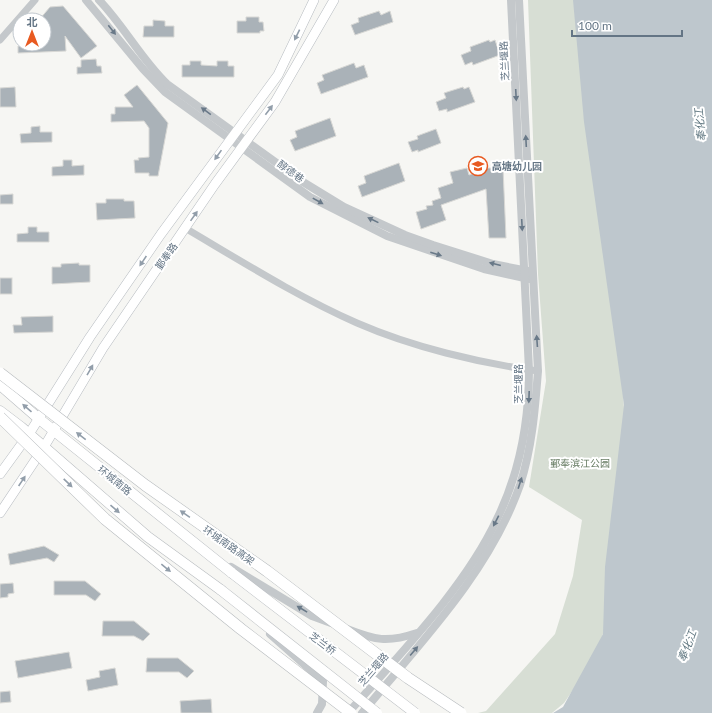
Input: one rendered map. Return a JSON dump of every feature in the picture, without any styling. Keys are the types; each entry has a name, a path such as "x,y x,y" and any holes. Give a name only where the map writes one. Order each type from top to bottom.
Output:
{"highway":[{"name":"环城南路高架","path":"0,373 145,485 267,572 408,678 461,713"},
{"path":"0,417 105,519 241,629 350,713"}],"main road":[{"name":"鄞奉路","path":"0,474 29,434 90,337 161,234 278,75 314,0"},
{"name":"鄞奉路","path":"0,513 54,431 103,348 185,228 275,102 334,0"},
{"name":"环城南路","path":"0,385 54,431 232,573"},
{"name":"环城南路","path":"0,411 29,434 148,537 221,590"},
{"name":"芝兰桥","path":"232,573 414,713"},
{"path":"221,590 377,713"}],"street":[{"path":"0,40 35,0"},
{"name":"醇德巷","path":"86,0 155,83 244,144 310,197 387,236 484,269 533,276"},
{"name":"醇德巷","path":"99,0 129,36 159,76 232,136"},
{"name":"芝兰堰路","path":"350,713 418,633 466,572 497,520 518,463 524,437 529,397 529,370 511,0"},
{"name":"芝兰堰路","path":"362,713 463,589 489,551 506,519 520,484 528,454 534,426 538,372 519,0"},
{"path":"185,228 296,292 358,323 480,362 538,372"},
{"path":"205,552 312,616 372,638 399,639 418,633"},
{"path":"221,590 323,681 322,704 317,713"}],"green space":[{"name":"鄞奉滨江公园","path":"528,0 577,0 621,365 627,451 610,614 594,659 564,703 552,713 478,713 486,711 555,634 573,576 582,520 529,487 546,381 538,274"}],"water":[{"name":"奉化江","path":"573,0 712,0 712,713 553,713 563,707 603,634 605,567 624,405 584,122"}],"building":[{"path":"63,6 97,46 81,58 65,36 66,51 52,52 52,12 46,12 50,7"},
{"path":"379,11 381,15 390,11 393,22 355,35 351,25 359,22 358,18"},
{"path":"246,17 259,17 259,22 263,22 264,31 260,31 260,33 237,33 237,21 246,21"},
{"path":"153,20 165,21 165,26 174,26 174,37 143,37 144,26 153,26"},
{"path":"489,40 490,42 495,40 500,55 473,65 472,62 465,65 461,55 471,51 470,47"},
{"path":"18,52 42,52 18,53"},
{"path":"96,59 97,66 101,66 102,73 77,74 77,67 81,67 81,60"},
{"path":"190,61 201,61 201,65 217,66 217,61 228,61 228,66 234,66 234,77 182,77 182,65 190,65"},
{"path":"354,63 356,68 364,65 368,77 321,94 317,83 324,80 322,75"},
{"path":"137,85 168,123 158,176 149,176 149,173 135,173 134,160 149,157 149,128 144,121 111,122 111,114 115,114 115,107 133,107 124,95"},
{"path":"15,87 16,107 0,107 0,88"},
{"path":"463,87 464,89 469,87 475,102 447,112 447,109 439,111 436,102 446,98 444,93"},
{"path":"330,118 336,136 295,151 290,140 297,137 295,131"},
{"path":"40,126 40,132 52,132 52,142 21,143 20,134 31,133 31,127"},
{"path":"436,129 441,143 418,152 418,150 412,152 408,142 418,139 417,136"},
{"path":"63,160 72,160 72,166 84,165 84,175 52,176 52,167 63,166"},
{"path":"399,163 405,181 362,197 358,186 366,183 364,176"},
{"path":"467,168 469,175 486,168 503,168 506,238 489,238 486,189 441,205 446,220 421,229 416,212 427,209 426,206 433,205 432,201 441,198 438,188 453,183 450,172"},
{"path":"13,194 13,204 0,204 0,195"},
{"path":"106,199 124,199 124,201 134,201 135,218 97,220 96,203 106,203"},
{"path":"28,227 37,227 37,232 49,232 49,242 17,242 17,234 28,233"},
{"path":"79,263 79,265 90,265 90,282 52,284 52,267 61,267 61,264"},
{"path":"0,278 12,278 12,294 0,294"},
{"path":"53,316 53,332 14,333 13,325 22,325 21,317"},
{"path":"44,546 59,555 54,562 47,558 10,565 8,554"},
{"path":"54,581 85,581 101,594 95,601 86,595 54,595"},
{"path":"13,583 14,593 8,594 8,597 0,598 0,584"},
{"path":"103,621 134,621 150,634 143,641 134,636 102,636"},
{"path":"69,652 72,668 18,678 15,661"},
{"path":"147,658 178,658 194,671 187,678 179,672 146,672"},
{"path":"115,668 118,685 88,691 86,680 100,677 99,671"},
{"path":"10,691 11,702 0,703 0,692"},
{"path":"211,699 212,713 181,713 180,701"}],"place":[{"name":"高塘幼儿园","path":"478,166"}]}
